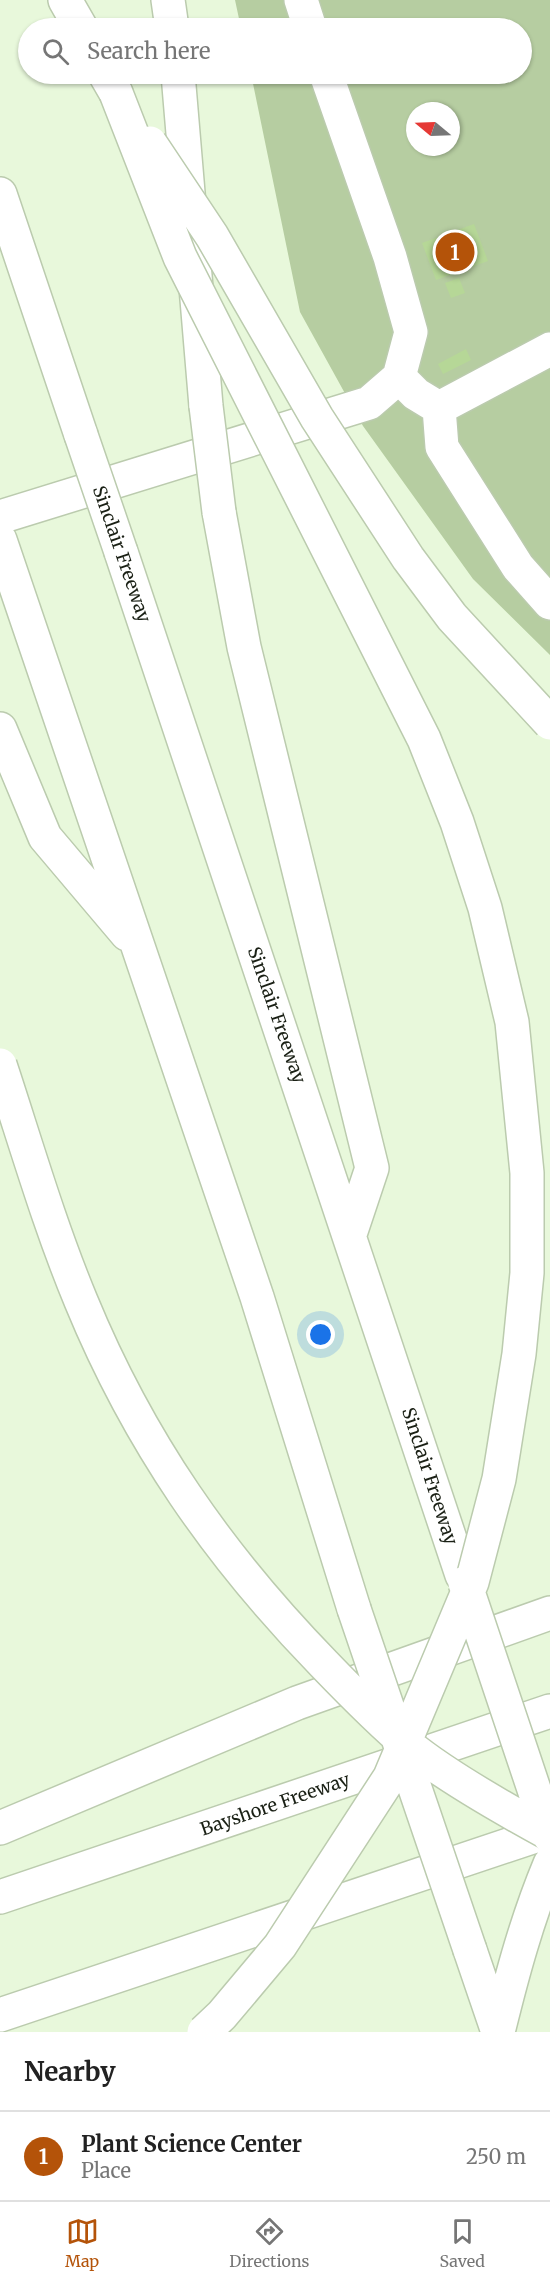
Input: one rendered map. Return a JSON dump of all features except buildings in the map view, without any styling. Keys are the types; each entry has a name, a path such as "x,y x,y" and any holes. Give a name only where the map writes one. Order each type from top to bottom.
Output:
{"main road":[{"path":"65,0 75,18"},
{"path":"168,0 171,18"},
{"path":"301,0 307,18"},
{"path":"111,84 180,257 424,739 457,822 485,908 512,1022 527,1173 527,1273 519,1354 500,1479 472,1582 390,1777 280,1946 222,2015 204,2032"},
{"path":"112,84 212,236 317,418 408,558 452,617 550,723"},
{"path":"179,84 206,406 219,512 244,647 372,1168 350,1234"},
{"path":"0,517 369,403 399,377 411,332 390,257 329,84"},
{"name":"Sinclair Freeway","path":"0,195 550,1834"},
{"path":"439,408 550,349"},
{"path":"399,377 416,394 439,408"},
{"path":"439,408 442,447 518,567 546,591"},
{"path":"0,540 257,1297 354,1610 498,2032"},
{"path":"0,729 45,837 139,948"},
{"path":"0,1065 81,1300 126,1396 191,1507 236,1566 291,1631 351,1692 410,1746 550,1834"},
{"path":"0,1828 297,1703 550,1613"},
{"name":"Bayshore Freeway","path":"0,1897 550,1711"},
{"path":"0,2015 550,1834"},
{"path":"498,2032 511,1977 537,1894 550,1864"}],"green space":[{"path":"235,0 550,0 550,655 473,579 363,426 300,312 253,84 532,84 532,18 239,18"}],"place":[{"name":"Plant Science Center","path":"455,252"}]}
